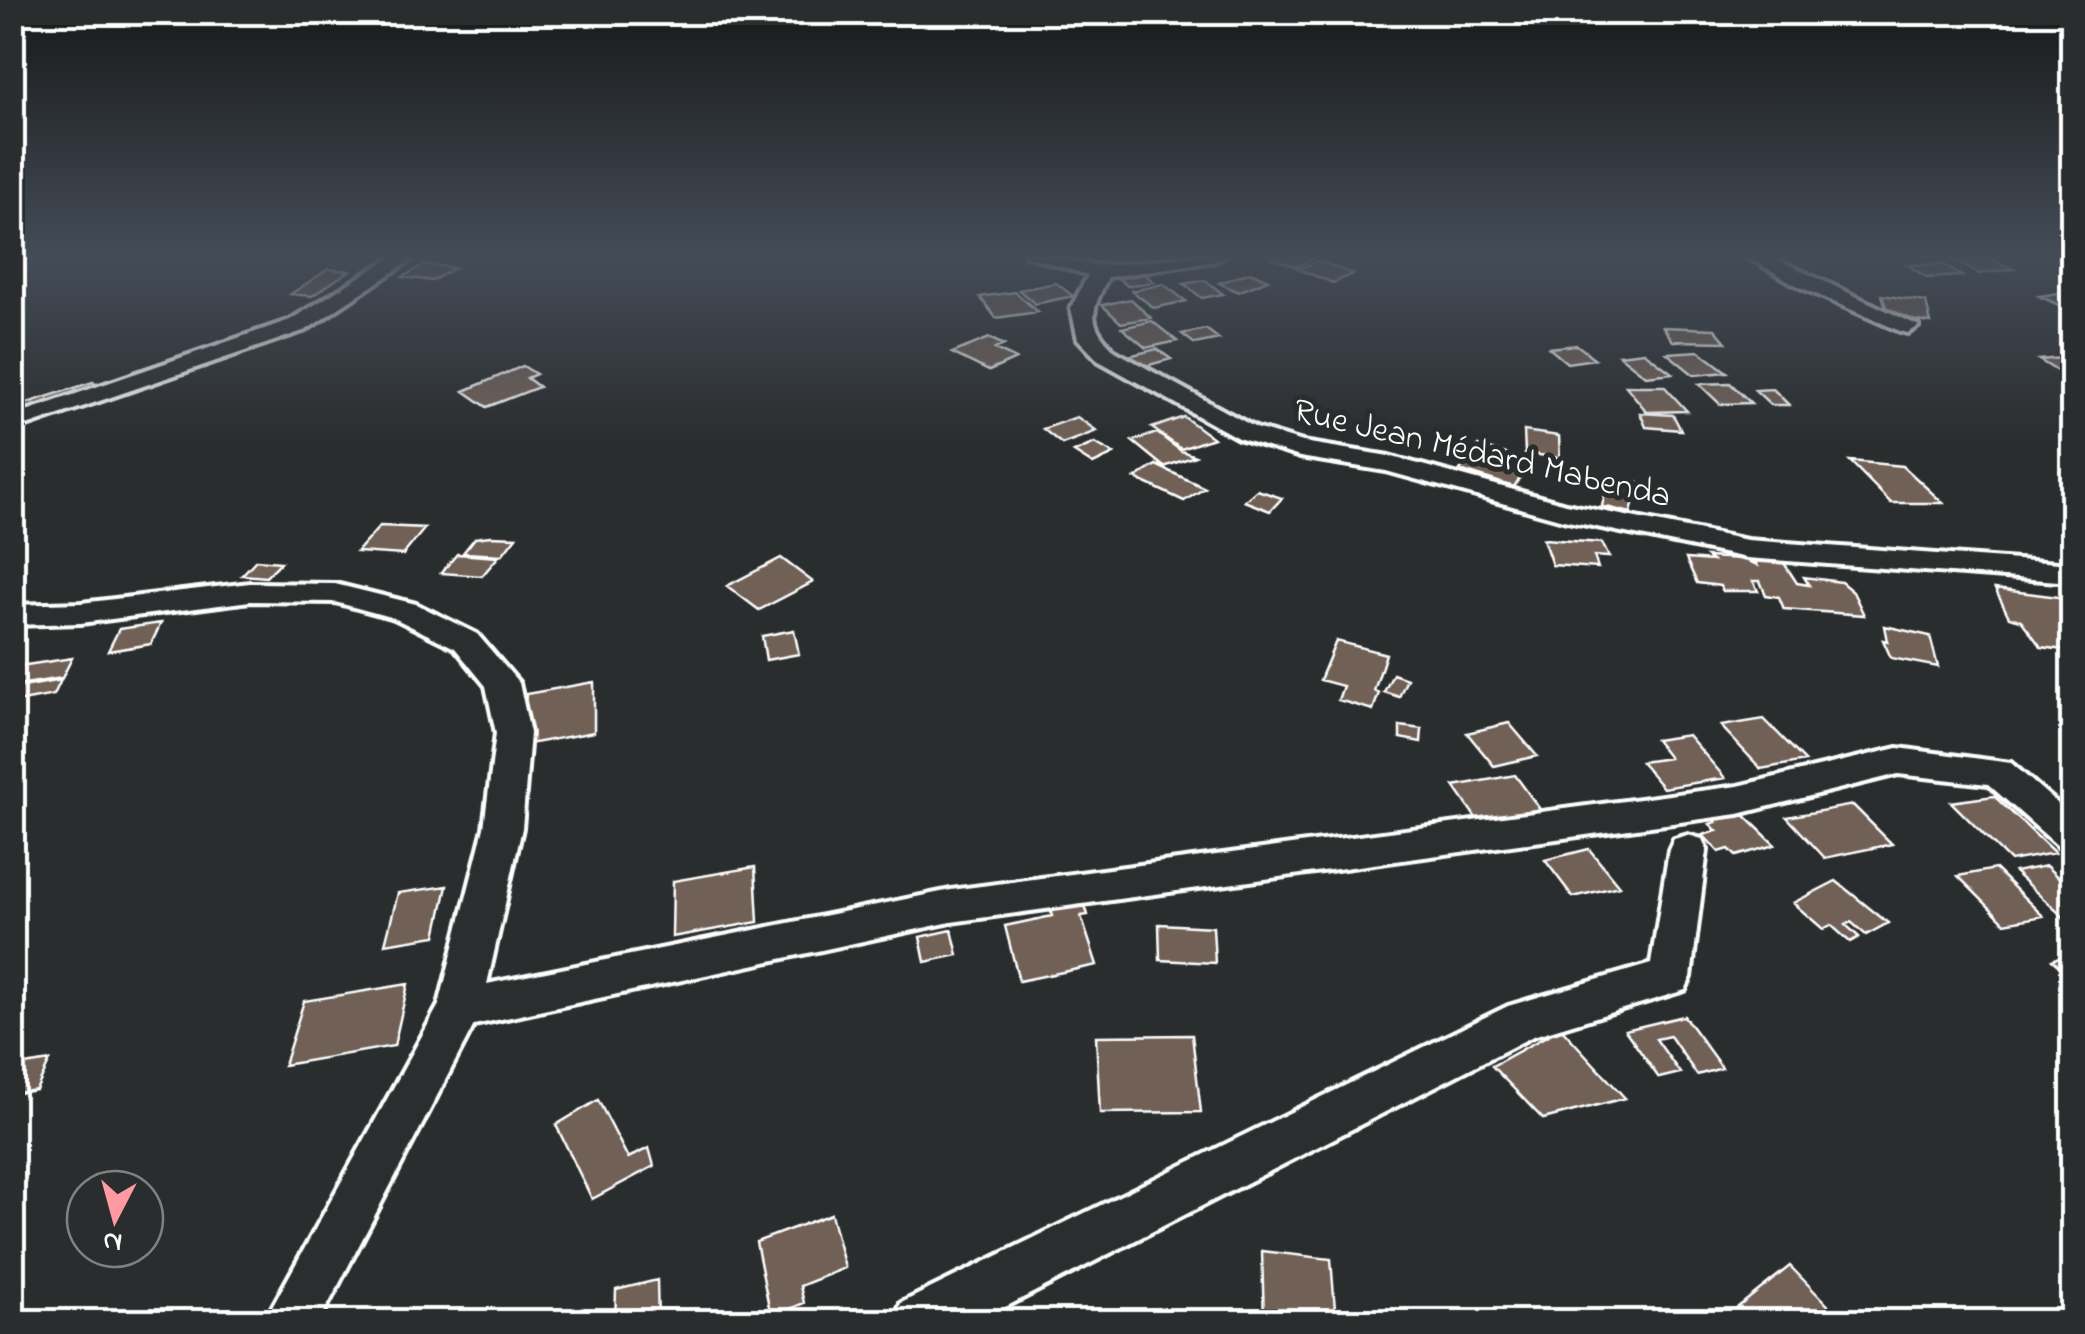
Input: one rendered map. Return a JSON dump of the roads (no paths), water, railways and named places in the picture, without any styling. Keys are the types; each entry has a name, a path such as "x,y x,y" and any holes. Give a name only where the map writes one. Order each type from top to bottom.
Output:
{"street":[{"path":"12,424 309,317"},
{"name":"Rue Jean Médard Mabenda","path":"1083,317 1086,334 1107,356 1246,434 1300,450 1389,464 1562,512 1747,549 2072,573"},
{"path":"1887,317 1908,326"},
{"path":"12,615 81,613 250,592 335,594 405,611 466,641 502,683 513,733 500,847 460,1009 290,1322"},
{"path":"460,1009 951,906 1738,800 1898,761 1998,772 2018,784 2072,837"},
{"path":"920,1322 1523,1020 1670,977 1688,850"}]}
